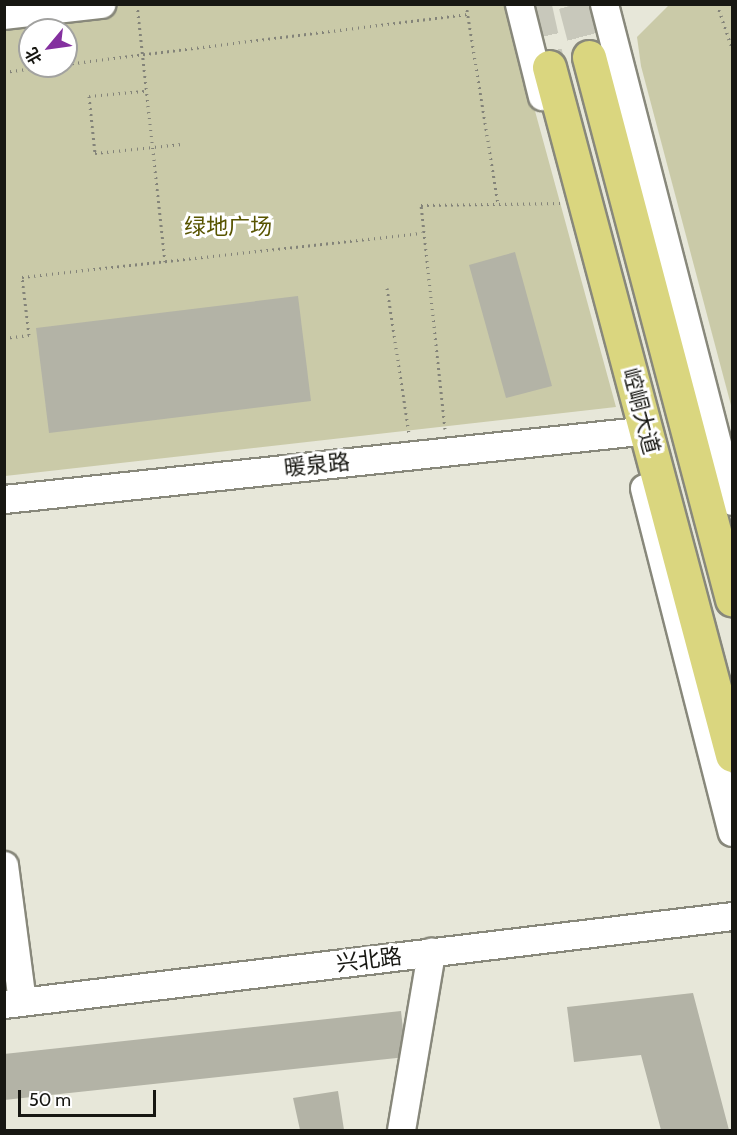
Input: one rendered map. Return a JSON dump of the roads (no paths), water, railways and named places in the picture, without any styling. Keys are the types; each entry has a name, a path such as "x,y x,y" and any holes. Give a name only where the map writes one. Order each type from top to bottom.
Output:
{"main road":[{"name":"崆峒大道","path":"589,57 732,599"},
{"name":"崆峒大道","path":"549,67 732,755"}],"street":[{"path":"4,15 101,4"},
{"path":"519,4 568,203 630,432 732,832"},
{"path":"604,4 732,501"},
{"name":"暖泉路","path":"4,499 630,432"},
{"path":"4,865 13,1003"},
{"name":"兴北路","path":"13,1003 732,916"},
{"path":"401,1131 431,952"}],"tunnel":[{"path":"535,4 549,67"},
{"path":"575,4 589,57"}],"park label":[{"name":"绿地广场","path":"228,227"}]}
